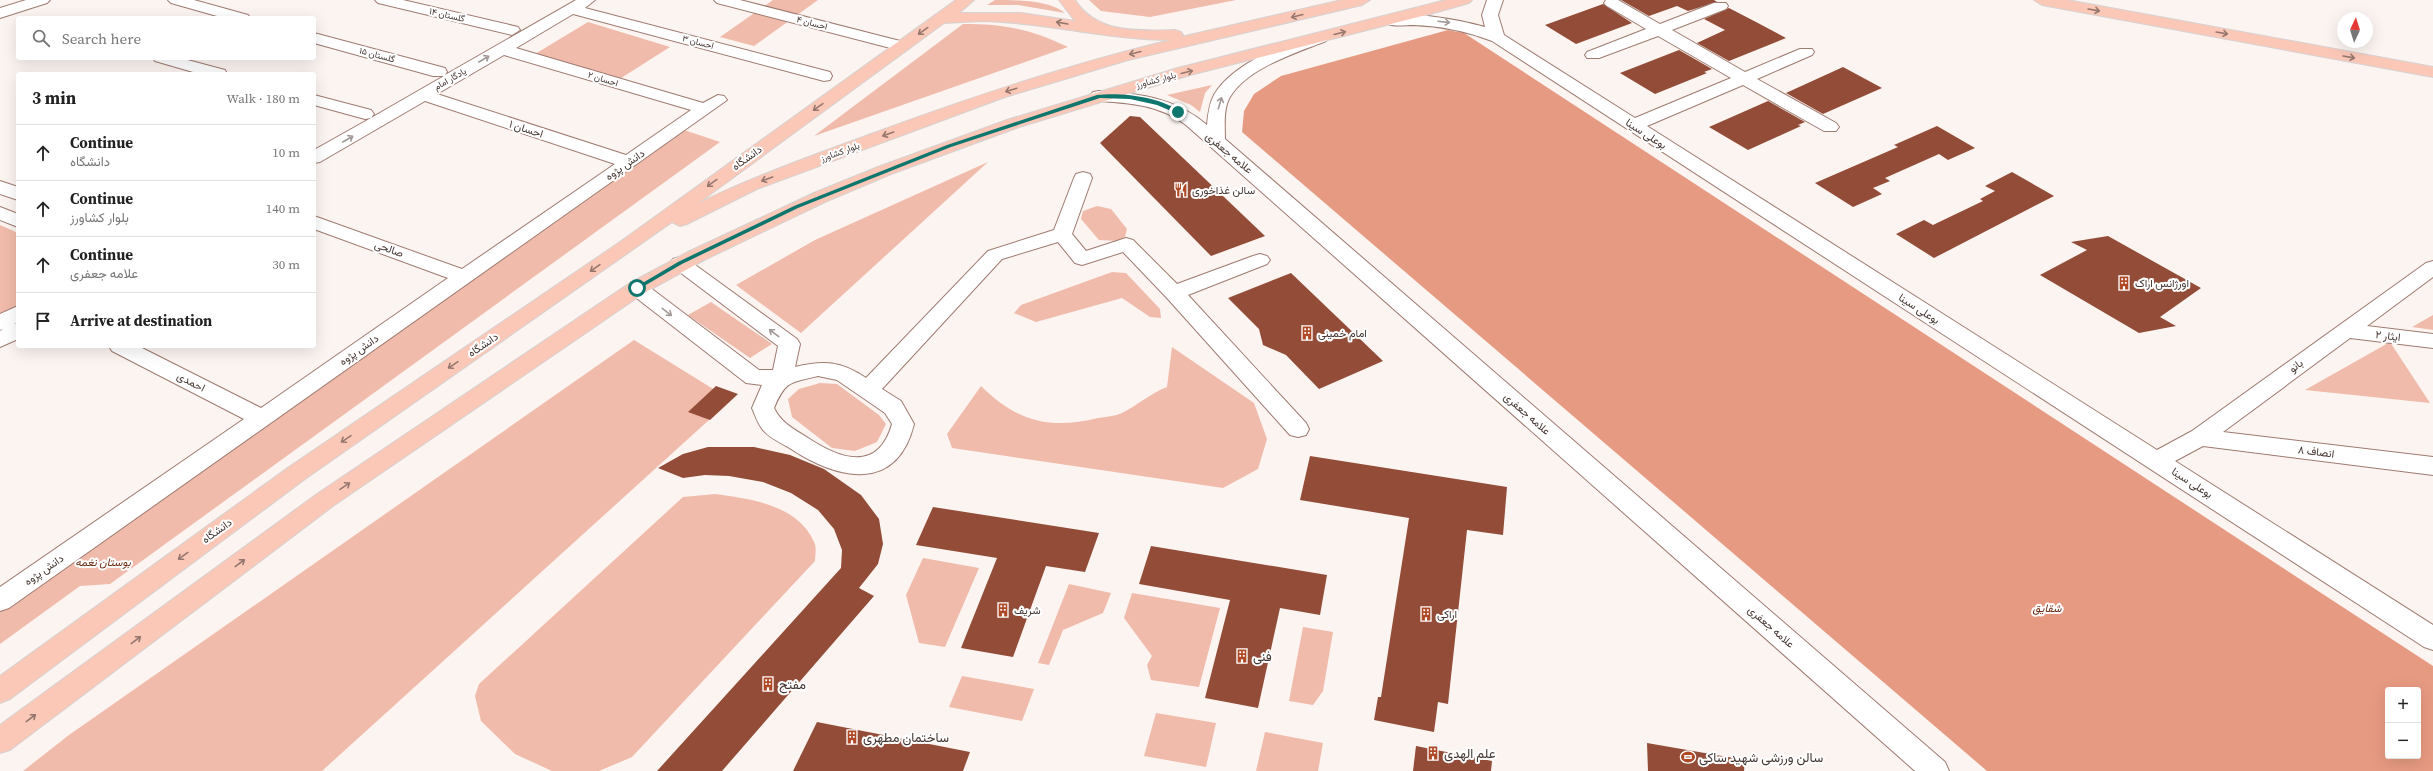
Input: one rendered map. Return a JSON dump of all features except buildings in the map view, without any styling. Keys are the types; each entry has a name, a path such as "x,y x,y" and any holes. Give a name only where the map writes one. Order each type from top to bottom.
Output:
{"main road":[{"name":"دانشگاه","path":"0,691 296,472 627,246 966,0"},
{"name":"بلوار کشاورز","path":"627,246 750,186 998,93 1123,56 1362,0"},
{"name":"بلوار کشاورز","path":"680,263 796,207 949,146 1099,96 1464,0"},
{"path":"2042,0 2433,72"},
{"path":"1065,1 1081,17 1100,30"},
{"path":"939,19 976,15 1003,16 1058,22 1100,30 1149,35 1214,34"},
{"path":"0,741 325,500 637,288 680,263"}],"street":[{"path":"0,13 42,0"},
{"path":"176,0 235,16"},
{"name":"گلستان ۱۴","path":"383,0 512,30"},
{"name":"یادگار امام","path":"316,142 512,30 568,4 587,0"},
{"name":"احسان ۴","path":"722,0 902,46"},
{"path":"1495,0 1489,13 1490,25 1498,38"},
{"path":"1612,3 1830,127"},
{"name":"یادگار امام","path":"316,157 502,49 568,4"},
{"name":"احسان ۳","path":"568,4 824,76"},
{"path":"1593,55 1720,6"},
{"name":"بوعلی سینا","path":"1391,20 1428,20 1456,23 1477,29 1498,38 2433,639"},
{"path":"1216,142 1216,116 1222,96 1239,78 1259,65 1320,38"},
{"name":"گلستان ۱۵","path":"316,39 439,72"},
{"name":"احسان ۲","path":"502,49 711,104"},
{"path":"1633,125 1806,52"},
{"path":"168,60 212,72"},
{"name":"احسان ۱","path":"423,95 628,162"},
{"name":"علامه جعفری","path":"1099,96 1130,98 1158,103 1178,112 1216,142 1935,771"},
{"path":"316,101 365,114"},
{"name":"دانش پژوه","path":"5,591 262,418 711,104"},
{"path":"1062,234 1083,178"},
{"path":"0,213 16,220"},
{"name":"صالحی","path":"316,223 464,277"},
{"path":"1062,234 1082,259 1126,244 1174,293 1298,429"},
{"path":"868,390 995,255 1062,234"},
{"path":"1174,293 1260,260"},
{"path":"637,288 754,378 782,377 818,369 843,373 893,407 900,415 904,424 894,449 881,460 865,466 848,466 820,457 771,425 763,408 771,389 782,377 789,344 680,263"},
{"name":"بانو","path":"2157,461 2200,437 2433,266"},
{"path":"0,323 16,314"},
{"name":"ایثار ۲","path":"2344,330 2433,341"},
{"path":"0,340 16,331"},
{"name":"احمدی","path":"124,348 262,418"},
{"name":"انصاف ۸","path":"2200,437 2433,466"},
{"path":"2399,617 2433,622"}],"green space":[{"path":"773,0 818,0 754,46 720,37"},
{"path":"995,0 1042,3 1051,5 1065,13 1018,5 987,5"},
{"path":"1089,0 1236,0 1150,17 1101,11"},
{"path":"588,22 670,47 618,80 535,54"},
{"path":"963,24 992,25 1017,29 1041,36 1068,47 814,136"},
{"name":"شقایق","path":"1448,30 1464,33 2433,666 2433,771 1987,771 1242,132 1244,111 1254,94 1281,76"},
{"path":"1212,85 1205,93 1200,112 1191,105 1167,95"},
{"name":"بوستان نغمه","path":"684,130 720,142 110,584 80,586 0,644 0,608"},
{"path":"988,162 801,333 736,285 815,240"},
{"path":"1097,206 1111,209 1127,229 1125,237 1116,241 1099,240 1081,219 1083,211"},
{"path":"0,225 16,232 16,306 0,315"},
{"path":"1112,272 1126,273 1160,309 1161,318 1150,317 1122,298 1036,322 1014,313 1021,305"},
{"path":"711,302 772,344 750,358 688,315"},
{"path":"2433,315 2433,330 2412,327"},
{"path":"634,340 731,400 322,771 23,771 69,735"},
{"path":"2390,342 2430,403 2305,390"},
{"path":"1172,347 1254,403 1267,439 1258,469 1223,488 952,448 947,434 981,386 1007,407 1021,415 1035,420 1064,423 1081,422 1113,416 1122,413 1155,392 1167,387"},
{"path":"820,383 837,384 879,415 886,424 877,442 855,451 832,448 792,417 788,399 799,389"},
{"path":"715,494 743,498 772,506 797,520 807,530 815,544 815,561 632,757 599,771 552,771 515,754 481,721 475,696 479,684 683,497"},
{"path":"923,558 979,568 945,647 919,643 906,595"},
{"path":"1069,584 1111,593 1103,613 1063,630 1049,665 1038,663"},
{"path":"1132,593 1220,608 1199,687 1151,680 1147,665 1152,656 1124,618"},
{"path":"1303,627 1333,632 1323,691 1313,705 1289,701"},
{"path":"962,676 1034,689 1022,721 949,707"},
{"path":"1156,713 1216,723 1206,767 1144,756"},
{"path":"1265,732 1323,743 1318,771 1256,771"}],"place":[{"name":"سالن غذاخوری","path":"1181,190"},
{"name":"اورژانس اراک","path":"2124,283"},
{"name":"امام خمینی","path":"1307,333"},
{"name":"شریف","path":"1003,610"},
{"name":"اراکی","path":"1426,614"},
{"name":"فنی","path":"1242,656"},
{"name":"مفتح","path":"768,684"},
{"name":"ساختمان مطهری","path":"852,737"},
{"name":"علم الهدی","path":"1433,753"},
{"name":"سالن ورزشی شهید ساکی","path":"1688,757"}],"route":[{"path":"637,288 680,263 796,207 949,146 1099,96 1130,98 1158,103 1178,112"}]}
